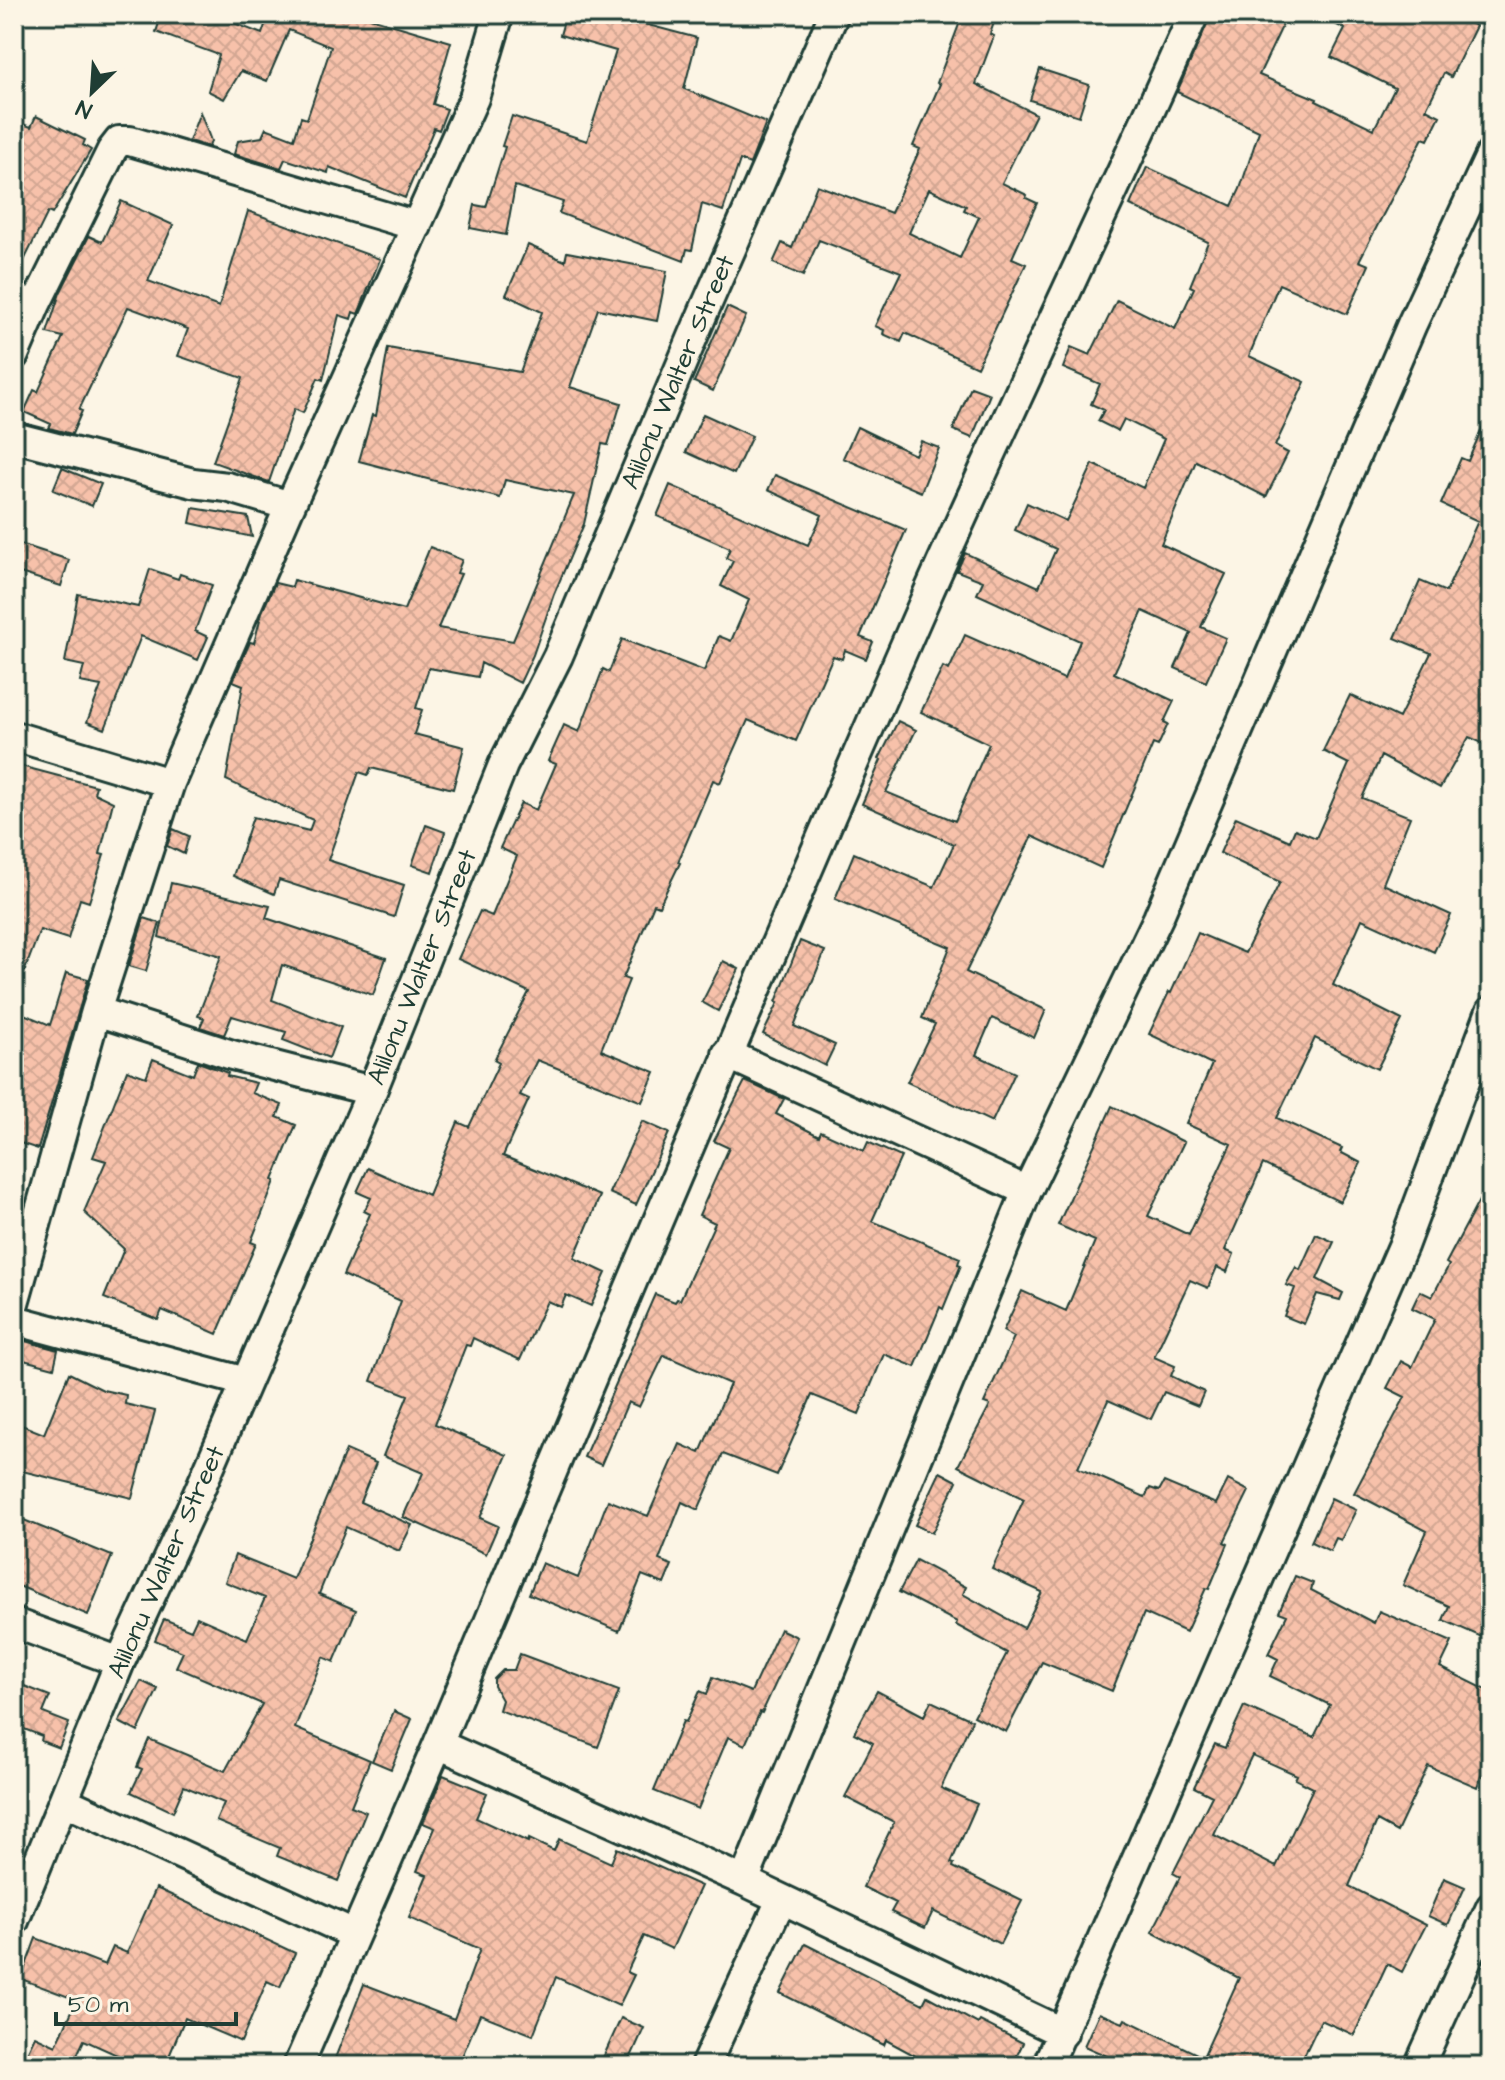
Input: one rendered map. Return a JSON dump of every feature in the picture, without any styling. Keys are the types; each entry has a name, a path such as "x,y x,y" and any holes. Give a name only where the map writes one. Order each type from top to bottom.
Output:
{"street":[{"path":"14,1303 96,1011 170,783 290,506 474,98 499,14"},
{"name":"Alilonu Walter Street","path":"14,1921 120,1662 196,1498 372,1091 503,765 558,656 834,14"},
{"path":"298,2066 438,1744 727,1054 927,597 1024,381 1111,201 1194,14"},
{"path":"14,355 25,302 119,141 130,141 417,226"},
{"path":"744,1881 1027,1191 1158,918 1412,324 1491,154"},
{"path":"14,437 193,483 227,487 290,506"},
{"path":"14,736 170,783"},
{"path":"96,1011 232,1055 372,1091"},
{"path":"1047,2066 1403,1246 1491,1011"},
{"path":"727,1054 1027,1191"},
{"path":"14,1320 246,1382"},
{"path":"14,1623 120,1662"},
{"path":"438,1744 744,1881 1063,2033"},
{"path":"64,1801 354,1934"},
{"path":"705,2066 781,1900"},
{"path":"1419,2066 1491,1907"}],"building":[{"path":"162,14 228,14 226,20 262,34 266,22 250,14 357,14 451,42 433,104 447,109 439,130 434,128 405,198 329,167 328,173 285,159 281,168 234,154 238,141 262,137 266,128 294,139 301,117 307,119 331,47 289,30 267,81 241,71 224,99 208,91 219,55 156,32"},
{"path":"566,14 607,14 697,38 684,89 766,123 750,164 740,160 723,211 702,204 692,250 687,249 684,261 559,213 563,202 515,186 506,235 470,228 475,205 486,207 512,116 587,141 616,51 560,35"},
{"path":"963,14 997,14 990,34 994,36 976,84 1036,114 1002,183 1037,203 1012,258 1026,264 977,367 905,333 901,342 883,334 884,330 875,326 901,272 819,240 803,276 773,263 782,243 792,248 817,185 891,213 920,149 913,146 940,84 937,83","holes":["929,189 966,206 964,210 979,217 960,258 909,233"]},
{"path":"1211,14 1288,14 1259,75 1317,99 1374,129 1395,88 1331,57 1345,29 1315,14 1450,14 1476,26 1451,77 1444,73 1426,109 1440,116 1428,140 1423,138 1359,261 1369,265 1347,314 1279,284 1249,356 1305,382 1275,446 1288,453 1266,497 1196,461 1161,544 1226,574 1201,627 1226,638 1206,682 1175,668 1191,633 1143,611 1114,673 1174,701 1164,722 1168,724 1158,746 1153,744 1101,868 1032,836 966,972 1046,1010 1034,1038 992,1018 976,1055 1015,1073 992,1122 907,1082 935,1024 922,1018 950,947 835,899 854,853 934,887 954,844 862,804 898,721 916,730 886,792 955,821 989,744 921,712 943,667 949,670 965,635 1064,679 1080,641 977,594 983,581 957,571 965,553 1039,587 1056,549 1015,530 1027,503 1066,521 1093,464 1143,488 1164,439 1124,419 1118,431 1098,421 1104,410 1091,404 1100,384 1063,368 1071,347 1090,355 1117,300 1175,329 1194,288 1190,286 1208,242 1130,205 1147,167 1232,206 1240,189 1259,131 1177,92"},
{"path":"1040,69 1089,85 1079,116 1030,100"},
{"path":"200,112 211,141 209,147 189,141"},
{"path":"36,116 85,140 83,145 91,150 52,214 48,212 14,281 14,121 31,127"},
{"path":"121,201 173,225 148,281 219,307 248,211 380,259 358,314 353,312 351,319 339,315 323,380 318,378 303,413 294,409 269,482 213,462 243,378 178,356 188,329 128,307 79,410 82,411 72,434 49,428 51,424 24,412 34,390 38,392 63,337 47,333 60,293 89,236 102,242"},
{"path":"528,245 565,261 567,252 667,271 657,321 598,309 570,387 621,403 608,445 602,444 584,524 554,594 533,655 520,683 481,663 478,677 429,668 416,708 422,710 414,734 464,747 453,789 371,768 368,775 359,772 328,860 404,885 394,917 279,880 274,894 233,876 253,817 309,831 313,820 226,780 243,685 233,681 250,642 254,643 262,612 275,583 292,587 294,580 404,610 430,547 462,560 457,573 461,574 438,628 513,641 574,495 505,480 500,498 359,461 372,415 376,416 388,348 520,372 542,312 506,295"},
{"path":"727,307 746,316 713,391 694,382"},
{"path":"971,387 990,394 972,438 953,430"},
{"path":"1491,408 1491,747 1469,737 1440,788 1381,756 1362,798 1410,817 1383,884 1451,915 1434,952 1362,919 1333,985 1402,1020 1377,1069 1315,1038 1277,1118 1342,1148 1340,1152 1361,1163 1340,1202 1263,1164 1225,1250 1234,1254 1227,1272 1217,1267 1208,1288 1190,1280 1154,1357 1175,1366 1171,1376 1204,1392 1198,1406 1164,1392 1151,1419 1108,1400 1078,1468 1145,1497 1150,1488 1159,1491 1164,1482 1216,1504 1228,1480 1249,1491 1224,1542 1228,1544 1209,1589 1206,1588 1186,1632 1144,1613 1112,1691 1042,1662 1006,1732 974,1716 1007,1653 956,1625 957,1622 899,1592 916,1560 966,1587 963,1594 1024,1628 1042,1592 992,1569 1024,1499 958,1466 990,1405 984,1403 1014,1337 1003,1331 1022,1291 1066,1311 1095,1241 1058,1225 1112,1106 1184,1142 1148,1216 1189,1235 1231,1144 1186,1124 1212,1064 1149,1034 1198,933 1245,953 1280,882 1220,853 1236,817 1290,841 1295,829 1316,838 1349,764 1323,751 1350,695 1399,718 1431,653 1395,638 1420,581 1446,592 1478,521 1441,504 1461,458 1468,461"},
{"path":"703,414 752,436 734,474 686,452"},
{"path":"857,427 915,455 921,441 939,448 921,492 843,458"},
{"path":"62,468 101,484 92,506 53,490"},
{"path":"775,475 906,530 860,637 873,642 866,659 845,650 842,659 833,656 796,741 748,720 720,783 713,780 659,906 654,904 623,978 629,980 601,1050 655,1072 642,1102 537,1060 520,1095 529,1099 503,1156 600,1196 574,1258 606,1273 591,1306 566,1295 561,1307 547,1301 520,1360 473,1338 470,1346 466,1345 435,1424 507,1455 480,1518 498,1526 486,1554 403,1517 423,1473 383,1456 408,1395 371,1381 401,1301 343,1275 370,1214 364,1211 371,1198 357,1192 368,1168 428,1195 458,1122 469,1127 499,1063 494,1060 529,992 458,959 480,911 492,916 517,856 500,848 521,803 536,810 556,764 548,761 564,725 579,732 603,669 609,672 622,639 704,671 719,636 731,641 749,600 721,586 733,561 726,558 730,548 657,516 670,485 808,545 822,515 768,490"},
{"path":"193,508 248,517 252,537 190,523"},
{"path":"14,542 69,560 61,586 14,571"},
{"path":"150,569 178,579 180,574 212,585 195,631 208,637 198,660 141,636 105,729 87,722 101,686 80,682 84,666 65,662 78,594 138,607"},
{"path":"21,766 96,786 94,793 113,802 100,854 104,855 89,902 80,899 68,939 40,930 16,994 14,794"},
{"path":"426,825 445,832 432,872 412,865"},
{"path":"173,829 189,836 184,854 167,846"},
{"path":"171,883 270,906 266,918 386,958 373,995 282,965 272,1000 341,1027 329,1058 283,1040 286,1032 232,1016 224,1035 200,1027 204,1018 198,1016 221,956 159,937"},
{"path":"144,918 160,923 146,971 129,966"},
{"path":"800,941 825,951 794,1026 835,1045 825,1066 763,1034 778,1003"},
{"path":"723,961 739,969 718,1011 702,1002"},
{"path":"66,973 88,979 38,1149 14,1141 14,1010 50,1025"},
{"path":"153,1059 193,1075 198,1062 228,1073 227,1076 256,1083 252,1093 282,1105 277,1117 296,1125 251,1242 256,1244 217,1334 162,1310 158,1320 104,1298 124,1249 84,1212 106,1161 93,1157 127,1070 146,1077"},
{"path":"745,1081 784,1099 776,1114 819,1136 821,1131 864,1151 868,1142 901,1157 872,1221 960,1258 958,1264 961,1265 915,1367 884,1354 859,1414 812,1395 777,1475 723,1454 698,1510 682,1502 659,1560 672,1565 664,1584 642,1575 619,1631 529,1594 542,1563 578,1578 608,1500 648,1516 680,1444 700,1453 730,1384 664,1355 639,1407 628,1402 601,1465 584,1457 655,1294 675,1302 680,1300 715,1223 699,1215 729,1148 714,1141"},
{"path":"642,1121 669,1133 636,1205 609,1193"},
{"path":"1491,1178 1491,1641 1443,1620 1449,1606 1403,1585 1427,1531 1354,1493 1405,1397 1387,1388 1401,1361 1412,1367 1435,1319 1412,1308 1420,1291 1432,1297 1449,1265 1446,1263"},
{"path":"1316,1234 1334,1242 1317,1279 1343,1293 1340,1300 1317,1294 1304,1324 1284,1316 1295,1288 1286,1285 1296,1267 1300,1270"},
{"path":"21,1340 58,1350 54,1368 16,1358"},
{"path":"69,1373 103,1390 126,1395 125,1404 155,1411 132,1498 14,1469 14,1422 44,1434"},
{"path":"346,1450 376,1463 360,1502 412,1525 399,1551 346,1527 319,1594 356,1610 334,1662 323,1657 295,1728 370,1760 351,1806 366,1812 338,1881 277,1856 280,1848 216,1821 224,1803 184,1786 173,1812 131,1792 142,1769 137,1767 149,1739 225,1771 262,1704 176,1667 183,1652 155,1640 164,1619 191,1630 197,1617 247,1639 265,1598 225,1582 235,1555 293,1579"},
{"path":"940,1472 957,1481 932,1533 915,1525"},
{"path":"1331,1498 1356,1510 1341,1540 1336,1538 1330,1551 1311,1542"},
{"path":"14,1516 112,1556 88,1615 14,1584"},
{"path":"1295,1576 1313,1583 1311,1590 1374,1623 1379,1611 1452,1642 1440,1667 1491,1692 1491,1781 1481,1776 1477,1787 1428,1766 1397,1832 1377,1821 1349,1886 1426,1925 1402,1972 1387,1964 1354,2035 1321,2020 1299,2066 1102,2066 1107,2056 1084,2046 1099,2013 1123,2023 1125,2019 1203,2057 1239,1978 1152,1932 1180,1877 1173,1873 1212,1796 1194,1787 1215,1744 1225,1748 1244,1706 1314,1737 1330,1705 1270,1676 1278,1659 1268,1654 1287,1615 1279,1612","holes":["1252,1755 1297,1775 1295,1779 1313,1788 1276,1867 1214,1835"]},
{"path":"780,1629 797,1637 745,1745 728,1737 698,1809 654,1791 683,1721 686,1722 700,1691 707,1694 713,1677 751,1692"},
{"path":"520,1654 619,1691 598,1747 499,1710 502,1700 494,1686 494,1679 503,1670 514,1670"},
{"path":"141,1681 158,1689 138,1732 119,1722"},
{"path":"14,1682 50,1696 43,1713 69,1723 59,1748 41,1741 42,1736 14,1725"},
{"path":"877,1691 924,1716 931,1701 972,1720 941,1788 977,1804 951,1863 953,1867 1022,1901 1000,1944 933,1911 925,1928 891,1912 896,1903 863,1887 894,1822 845,1797 873,1743 854,1733"},
{"path":"394,1711 412,1719 391,1769 372,1761"},
{"path":"443,1775 487,1793 476,1818 528,1842 529,1839 554,1851 559,1839 611,1863 617,1848 701,1886 672,1949 644,1936 627,1972 634,1975 619,2006 556,1977 533,2035 480,2014 458,2066 332,2066 364,1984 454,2019 480,1949 409,1918 427,1875 417,1871 435,1828 423,1823"},
{"path":"1444,1878 1465,1887 1448,1925 1428,1916"},
{"path":"156,1888 295,1953 280,1987 267,1981 241,2042 185,2018 165,2066 123,2066 126,2059 84,2040 77,2055 101,2066 47,2066 26,2055 35,2036 56,2046 77,2000 21,1979 36,1938 105,1965 113,1947 127,1953"},
{"path":"805,1944 923,2004 927,1996 978,2024 980,2021 1023,2043 1012,2066 934,2066 886,2040 884,2045 780,1993"},
{"path":"621,2018 644,2028 627,2066 602,2060"}]}
